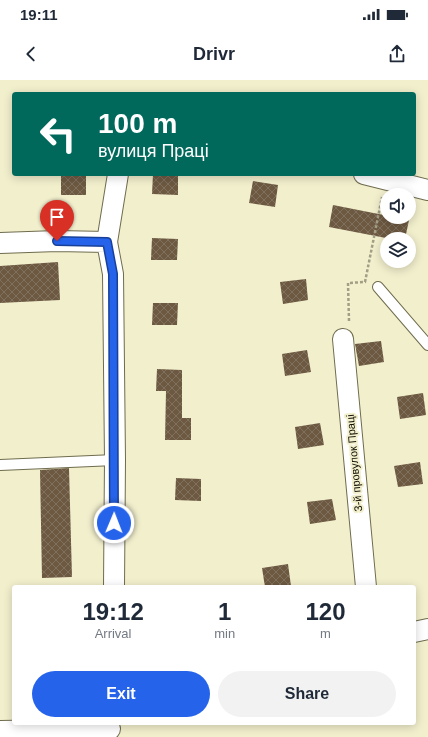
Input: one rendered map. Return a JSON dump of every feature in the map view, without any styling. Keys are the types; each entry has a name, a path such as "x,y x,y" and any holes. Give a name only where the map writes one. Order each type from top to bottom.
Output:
{"street":[{"path":"114,585 115,460 113,274 107,242 118,176"},
{"path":"371,176 428,190"},
{"path":"0,243 57,241 107,242"},
{"name":"3-й провулок Праці","path":"343,339 366,585"},
{"path":"416,632 428,629"},
{"path":"0,731 110,730"}],"lane":[{"path":"378,287 428,345"},
{"path":"0,465 115,460"}],"path":[{"path":"343,339 350,328 348,283 365,282 386,180"}],"building":[{"path":"61,176 86,176 86,195 61,195"},
{"path":"153,176 178,176 178,195 152,194"},
{"path":"253,181 278,185 275,207 249,203"},
{"path":"333,205 380,214 380,224 408,224 406,232 380,232 380,237 329,227"},
{"path":"152,238 178,239 177,260 151,260"},
{"path":"58,262 60,300 0,303 0,266"},
{"path":"306,279 308,300 283,304 280,282"},
{"path":"153,303 178,303 177,325 152,325"},
{"path":"381,341 384,362 359,366 355,344"},
{"path":"307,350 311,372 285,376 282,354"},
{"path":"157,369 182,370 182,418 191,418 191,440 165,440 166,391 156,391"},
{"path":"423,393 426,415 400,419 397,397"},
{"path":"320,423 324,445 298,449 295,427"},
{"path":"420,462 423,484 398,487 394,466"},
{"path":"69,468 72,577 42,578 40,470"},
{"path":"176,478 201,479 201,501 175,500"},
{"path":"332,499 336,520 310,524 307,502"},
{"path":"288,564 291,585 265,585 262,568"}],"route":[{"path":"57,241 107,242 113,274 115,460 114,523"}]}
